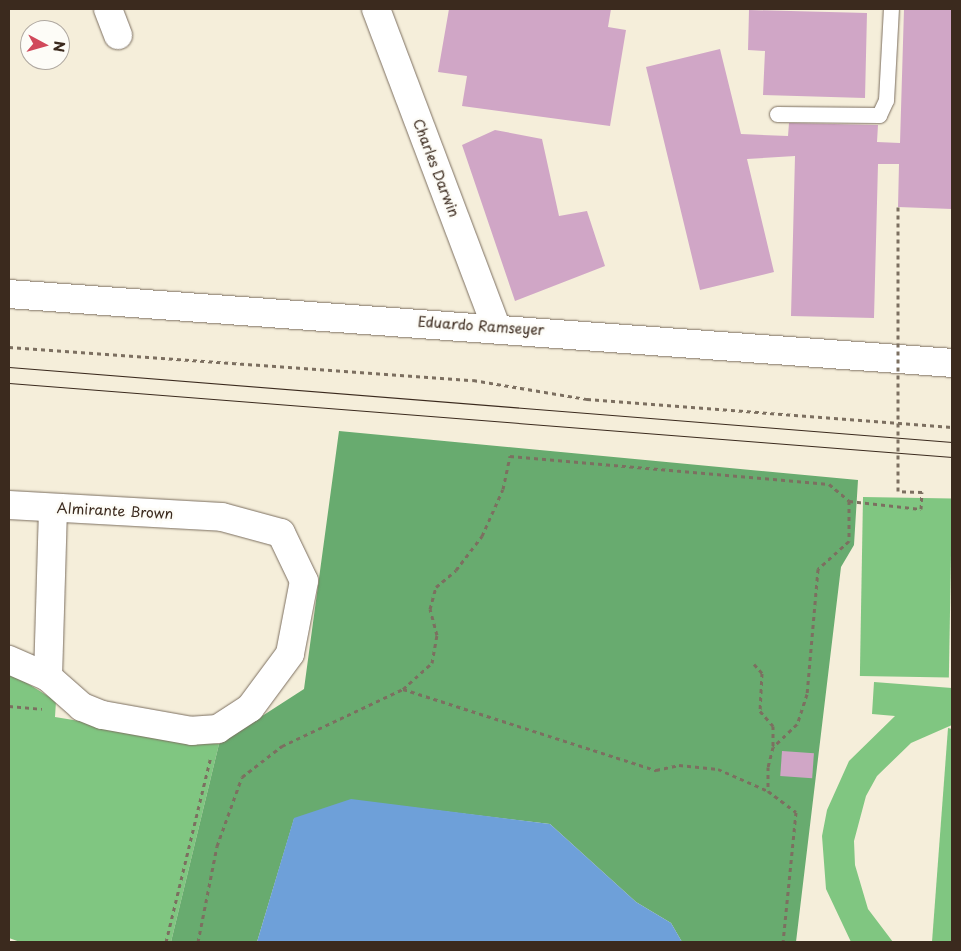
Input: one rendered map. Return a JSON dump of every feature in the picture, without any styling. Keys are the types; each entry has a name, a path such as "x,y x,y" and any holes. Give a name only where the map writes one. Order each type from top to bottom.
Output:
{"street":[{"path":"108,9 118,35"},
{"name":"Charles Darwin","path":"376,9 496,327"},
{"name":"Eduardo Ramseyer","path":"9,294 496,327 952,363"},
{"name":"Almirante Brown","path":"9,505 222,517 281,533 304,581 290,654 250,708 218,729"},
{"path":"48,677 53,508"},
{"path":"9,660 48,677 82,706 102,715 192,731 218,729"}],"lane":[{"path":"777,114 879,115 886,100 891,9"}],"path":[{"path":"198,942 217,846 242,777 282,746 402,689 432,663 437,635 430,609 436,587 456,570 482,536 503,490 510,456 830,484 849,501 921,509 922,492 898,491 898,207"},
{"path":"9,347 473,380 596,400 952,427"},
{"path":"773,748 802,713 818,569 850,541 849,501"},
{"path":"754,664 762,673 760,711 774,726 768,791"},
{"path":"402,689 656,770 679,765 718,770 768,791 796,812 783,942"},
{"path":"166,942 218,729"}],"green space":[{"path":"339,431 858,480 854,545 841,567 796,942 682,942 671,923 636,902 550,824 351,800 294,819 257,942 171,942 219,744 304,689"},
{"path":"863,497 952,499 949,678 860,676"},
{"path":"9,672 56,701 55,717 219,744 171,942 20,942 9,938"},
{"path":"874,682 952,688 952,725 911,743 877,776 866,796 854,841 855,865 868,909 893,942 851,942 826,889 822,836 827,810 849,761 895,716 872,714"},
{"path":"948,728 952,729 952,942 932,942"}],"water":[{"path":"351,799 550,824 636,902 671,923 682,942 257,942 294,818"}],"building":[{"path":"449,9 611,9 608,27 626,30 610,126 462,106 467,76 438,72"},
{"path":"904,9 952,9 952,209 898,207 899,164 878,164 874,318 791,316 795,156 747,159 774,272 700,290 646,67 720,49 741,134 788,136 789,123 878,125 877,142 900,143"},
{"path":"749,10 867,13 865,98 763,95 765,51 748,50"},
{"path":"495,130 542,139 559,216 587,211 605,266 515,301 462,145"},
{"path":"782,751 814,753 812,778 780,776"}],"tram line":[{"path":"9,367 952,442"},
{"path":"9,383 952,457"}]}
